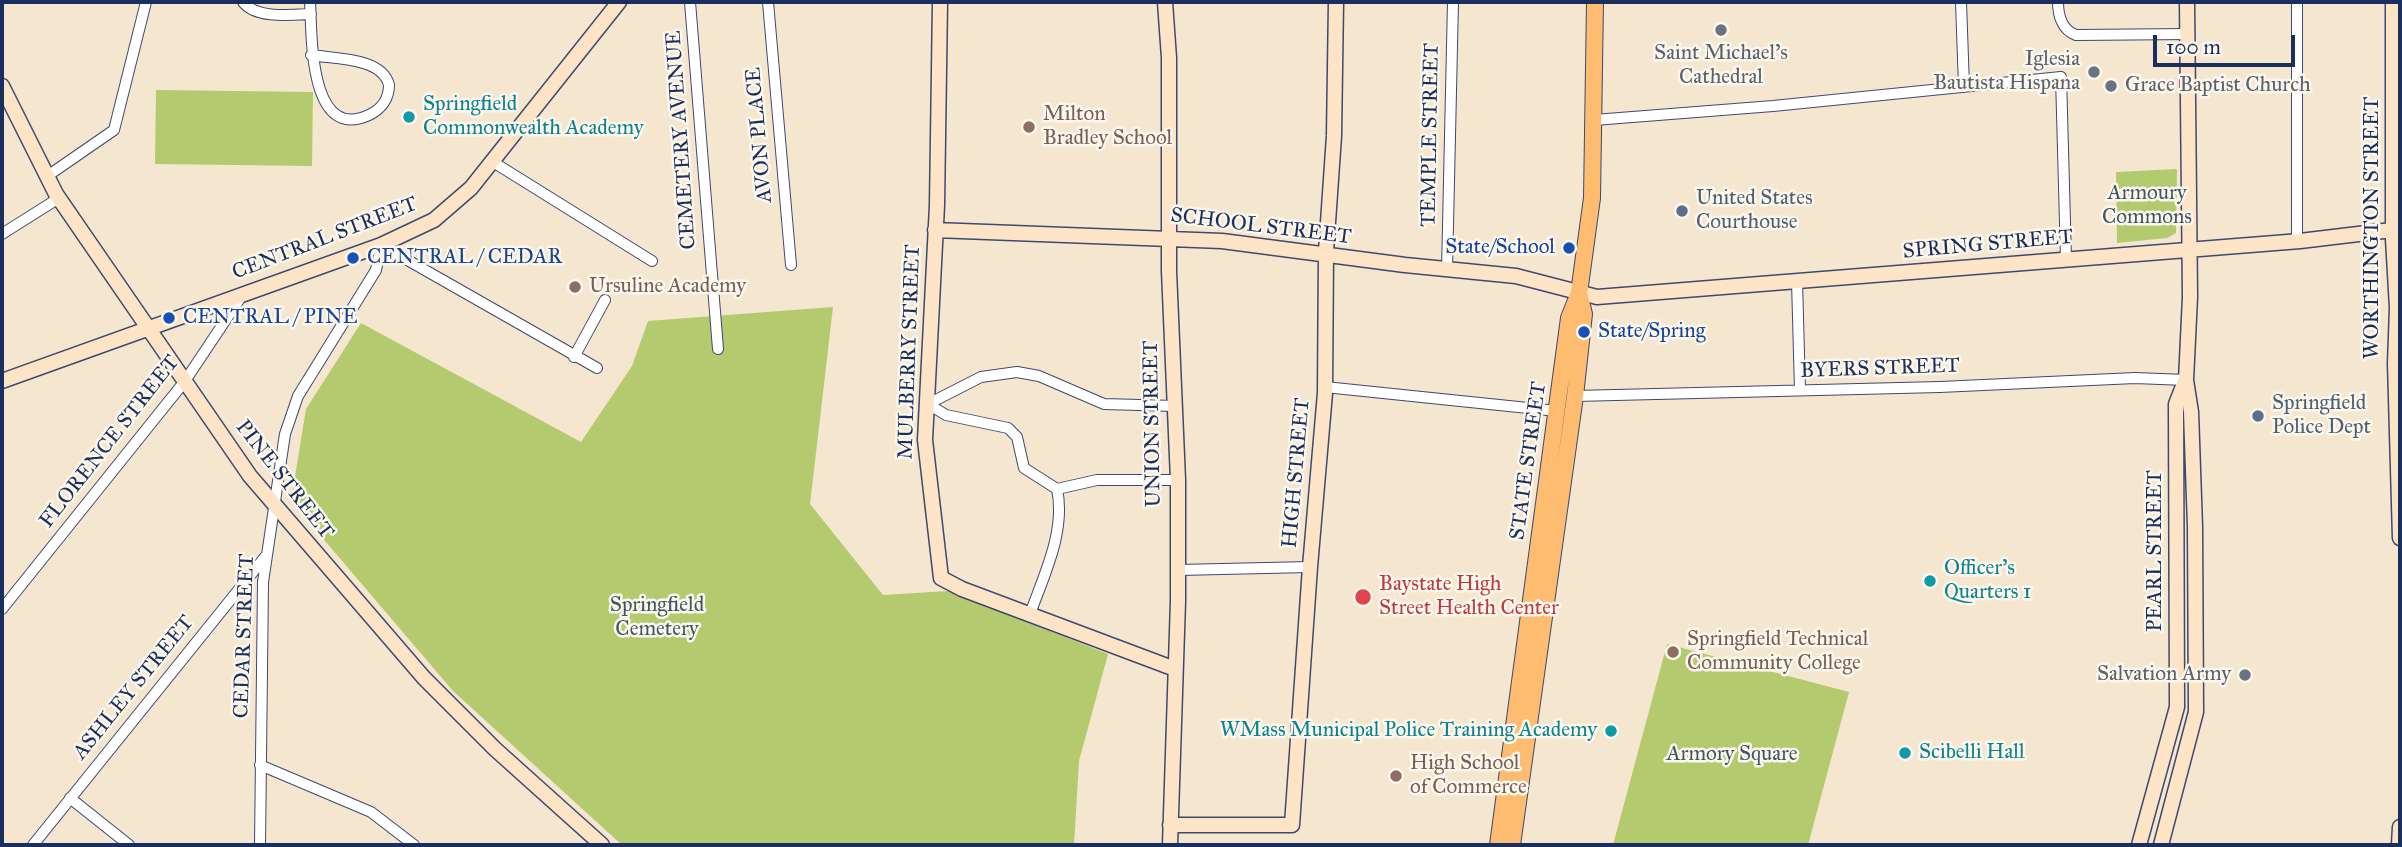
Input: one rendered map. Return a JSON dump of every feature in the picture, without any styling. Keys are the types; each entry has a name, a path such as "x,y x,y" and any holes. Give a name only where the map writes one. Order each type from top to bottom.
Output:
{"main road":[{"name":"STATE STREET","path":"1498,845 1569,318 1579,293 1592,198 1595,2"},
{"name":"STATE STREET","path":"1512,845 1575,396 1584,314 1579,293"}],"street":[{"path":"46,177 114,130 146,2"},
{"path":"243,2 247,8 266,13 311,14"},
{"path":"310,2 311,55 322,95 337,113 347,117 363,117 377,110 386,100 389,85 381,71 365,64 311,55"},
{"name":"CENTRAL STREET","path":"2,381 382,245 419,228 451,207 493,162 619,2"},
{"name":"CEMETERY AVENUE","path":"690,2 718,349"},
{"name":"AVON PLACE","path":"768,2 791,265"},
{"name":"MULBERRY STREET","path":"940,2 926,461 942,578 1175,669"},
{"name":"UNION STREET","path":"1165,2 1178,480 1170,845"},
{"name":"HIGH STREET","path":"1170,825 1293,825 1325,387 1326,255 1334,136 1336,2"},
{"name":"TEMPLE STREET","path":"1447,270 1453,2"},
{"path":"1961,2 1964,87"},
{"path":"2058,2 2058,11 2064,26 2076,35 2188,34"},
{"name":"PEARL STREET","path":"2161,845 2195,722 2194,500 2186,380 2190,297 2187,2"},
{"path":"2297,2 2297,241"},
{"name":"WORTHINGTON STREET","path":"2393,2 2397,131 2400,538"},
{"path":"1594,120 2062,77 2066,259"},
{"name":"PINE STREET","path":"2,86 59,198 148,329 274,505 432,686 602,845"},
{"path":"493,162 652,261"},
{"path":"2,234 59,198"},
{"name":"SPRING STREET","path":"1579,293 1597,297 1631,295 2297,241 2396,229"},
{"name":"SCHOOL STREET","path":"935,230 1170,237 1516,276 1579,293"},
{"path":"382,245 597,369"},
{"name":"CEDAR STREET","path":"260,845 263,582 292,410 335,334 376,270 382,245"},
{"path":"1797,281 1800,390"},
{"name":"FLORENCE STREET","path":"2,609 185,381 244,294"},
{"path":"574,357 605,300"},
{"path":"928,404 981,377 1017,372 1039,376 1104,404 1175,405"},
{"name":"BYERS STREET","path":"1575,396 2144,377 2186,380"},
{"name":"PEARL STREET","path":"2139,845 2174,725 2178,674 2176,404 2186,380"},
{"path":"1325,387 1557,411"},
{"path":"928,404 946,415 1008,428 1017,437 1024,468 1057,489 1061,505 1059,523 1030,614"},
{"path":"1057,489 1097,480 1178,480"},
{"path":"2177,501 2194,500"},
{"name":"ASHLEY STREET","path":"33,845 267,555"},
{"path":"1178,570 1310,567"},
{"path":"2178,674 2195,674"},
{"path":"260,765 371,812 414,845"},
{"path":"70,798 129,845"},
{"path":"2399,845 2400,827"}],"green space":[{"path":"156,90 313,92 312,166 155,164"},
{"name":"Armoury Commons","path":"2177,169 2176,233 2167,238 2117,243 2116,172"},
{"name":"Springfield Cemetery","path":"833,307 810,504 883,595 948,591 1108,654 1079,761 1074,845 622,845 453,691 291,501 306,409 361,323 581,442 632,366 648,321"},
{"name":"Armory Square","path":"1667,644 1849,692 1808,845 1613,845"}],"place":[{"name":"Saint Michael's Cathedral","path":"1721,30"},
{"name":"Iglesia Bautista Hispana","path":"2094,72"},
{"name":"Grace Baptist Church","path":"2111,86"},
{"name":"Springfield Commonwealth Academy","path":"409,117"},
{"name":"Milton Bradley School","path":"1029,127"},
{"name":"United States Courthouse","path":"1682,211"},
{"name":"State/School","path":"1569,248"},
{"name":"CENTRAL / CEDAR","path":"353,258"},
{"name":"Ursuline Academy","path":"575,287"},
{"name":"CENTRAL / PINE","path":"169,318"},
{"name":"State/Spring","path":"1584,332"},
{"name":"Springfield Police Dept","path":"2258,416"},
{"name":"Officer's Quarters 1","path":"1930,581"},
{"name":"Baystate High Street Health Center","path":"1363,597"},
{"name":"Springfield Technical Community College","path":"1673,652"},
{"name":"Salvation Army","path":"2245,675"},
{"name":"WMass Municipal Police Training Academy","path":"1611,731"},
{"name":"Scibelli Hall","path":"1905,753"},
{"name":"High School of Commerce","path":"1396,776"}]}
